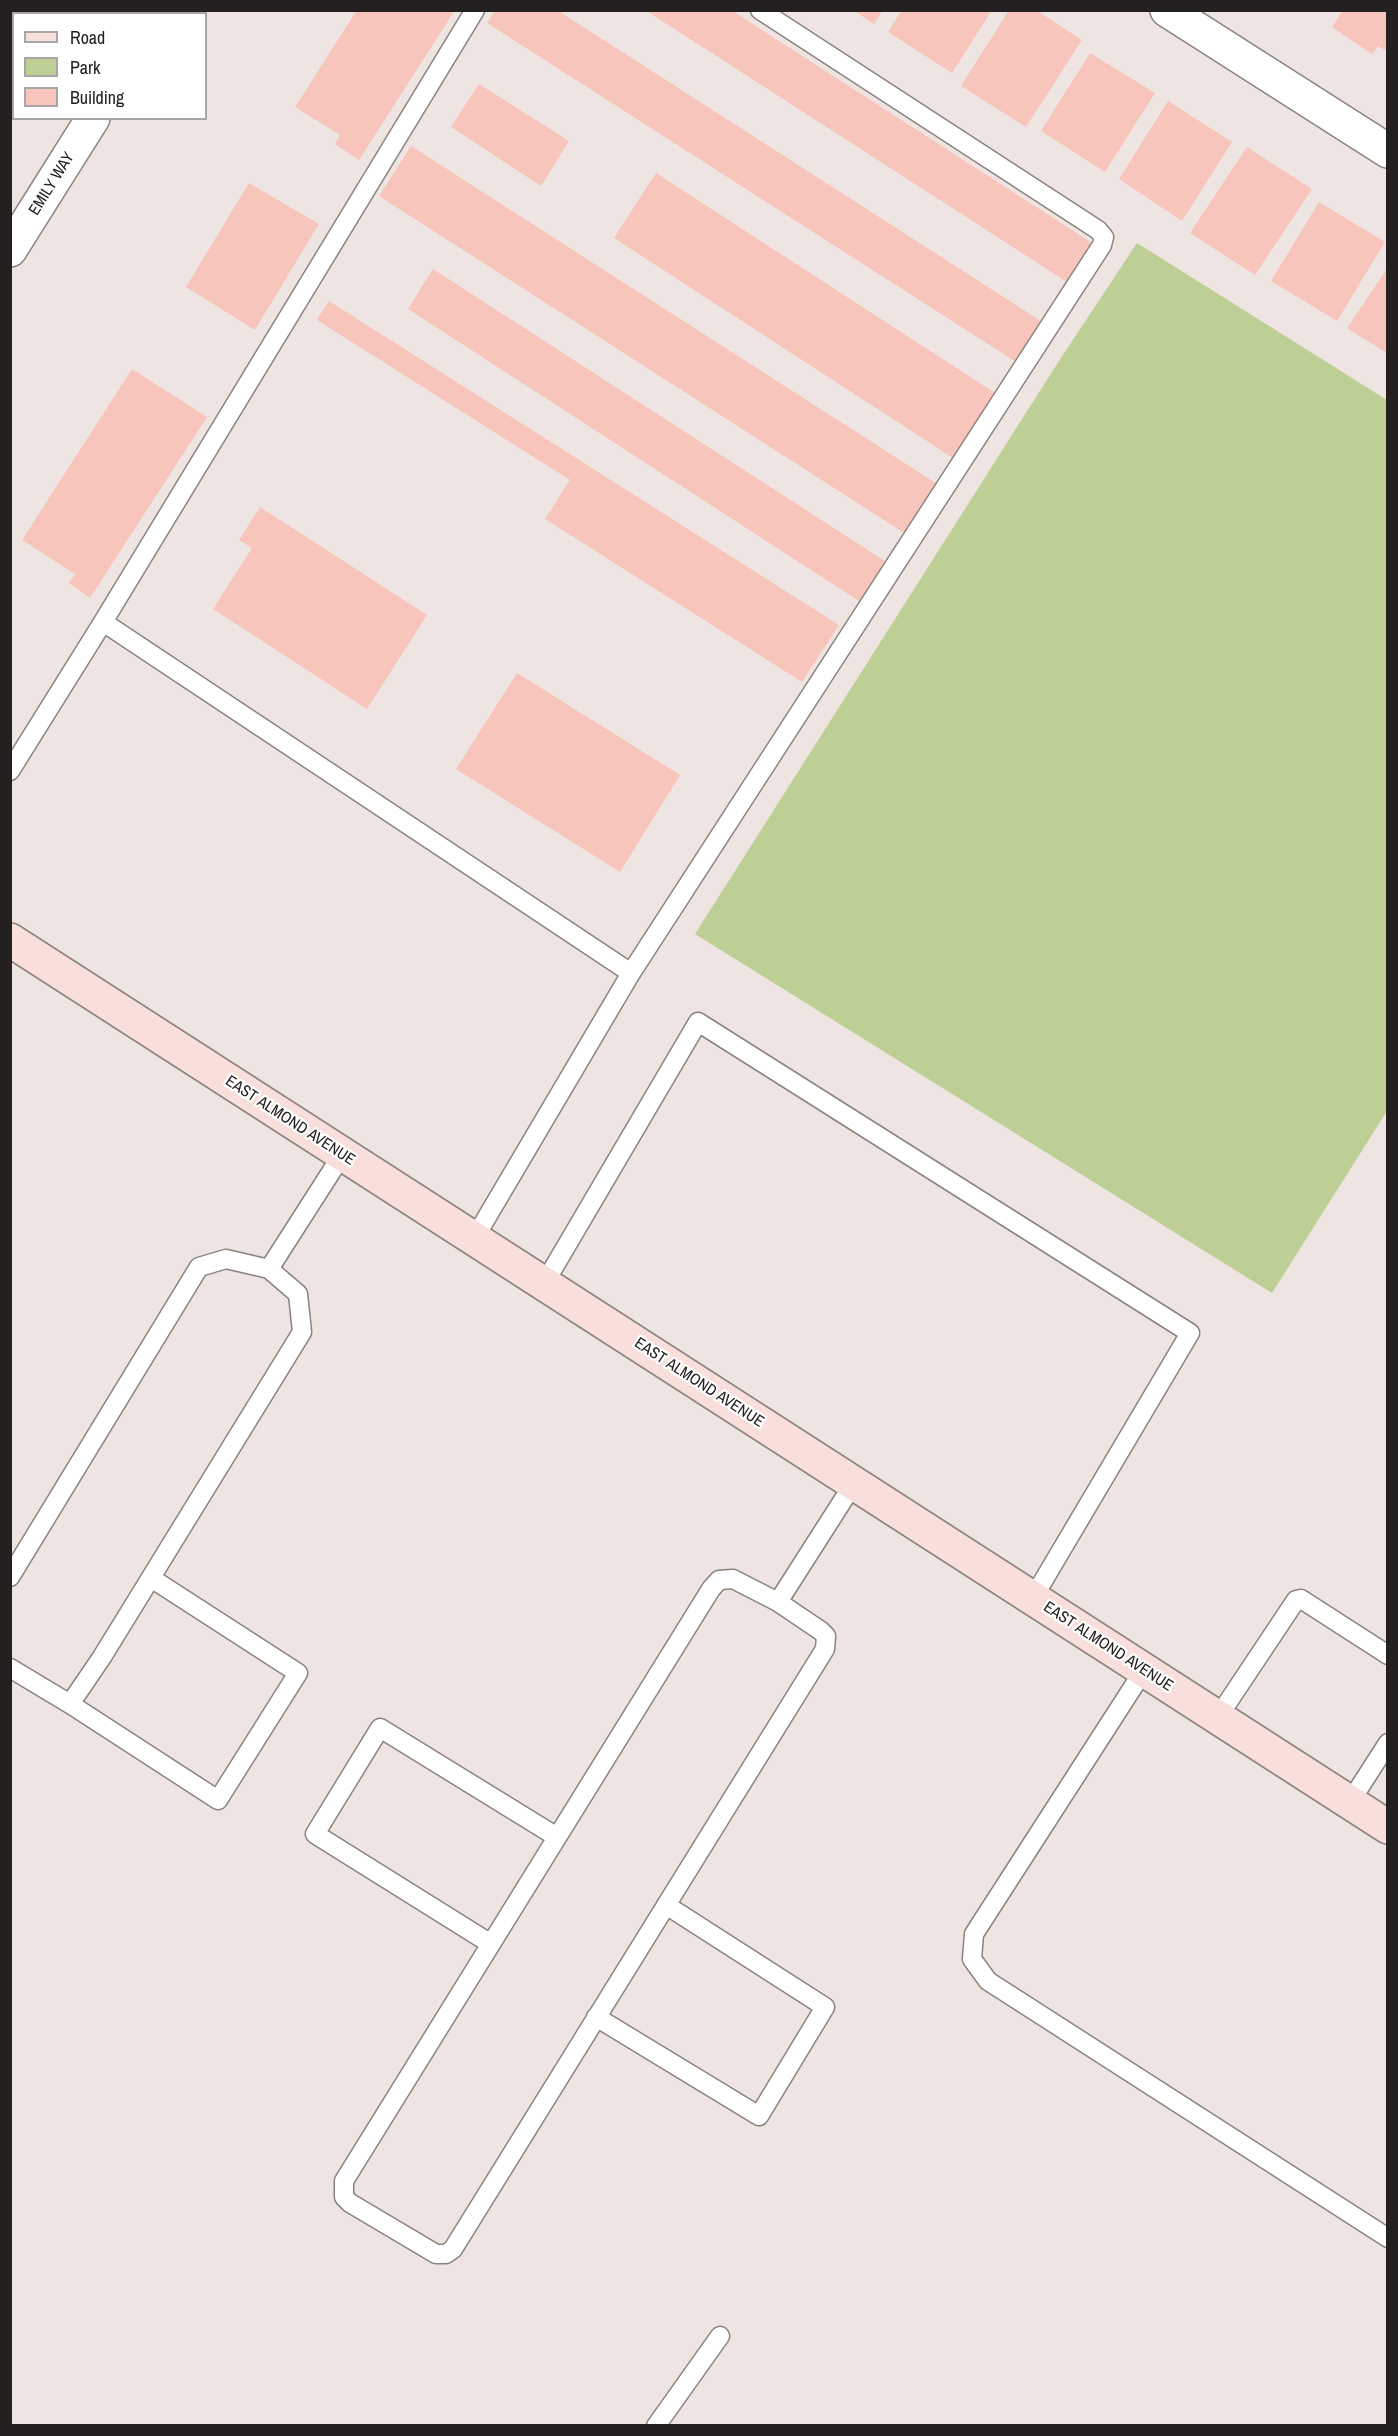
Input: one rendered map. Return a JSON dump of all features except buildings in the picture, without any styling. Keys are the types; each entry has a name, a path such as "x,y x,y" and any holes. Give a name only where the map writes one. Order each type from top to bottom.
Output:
{"main road":[{"name":"EAST ALMOND AVENUE","path":"10,940 1388,1827"}],"street":[{"path":"1167,10 1388,151"},
{"name":"EMILY WAY","path":"10,250 92,120"}],"lane":[{"path":"10,771 475,10"},
{"path":"474,1239 631,973 1095,255 1104,237 1098,230 760,10"},
{"path":"103,622 631,973"},
{"path":"544,1284 698,1022 1190,1333 1033,1598"},
{"path":"269,1269 342,1155"},
{"path":"10,1578 198,1267 226,1259 269,1269 298,1294 302,1332 151,1578 70,1704"},
{"path":"778,1602 854,1483"},
{"path":"10,1668 218,1800 298,1672 151,1578"},
{"path":"733,1579 778,1602 826,1636 825,1649 453,2249 446,2254 436,2254 350,2203 344,2197 344,2181 557,1837 711,1588 719,1580 733,1579"},
{"path":"1218,1718 1296,1600 1301,1599 1388,1655"},
{"path":"1144,1670 974,1934 972,1959 988,1981 1388,2238"},
{"path":"490,1944 315,1834 380,1728 557,1837"},
{"path":"1350,1802 1388,1743"},
{"path":"596,2017 759,2116 825,2007 666,1905"},
{"path":"656,2426 720,2336"}],"green space":[{"path":"1137,243 1387,400 1387,1111 1272,1293 695,934 1057,364"}]}
